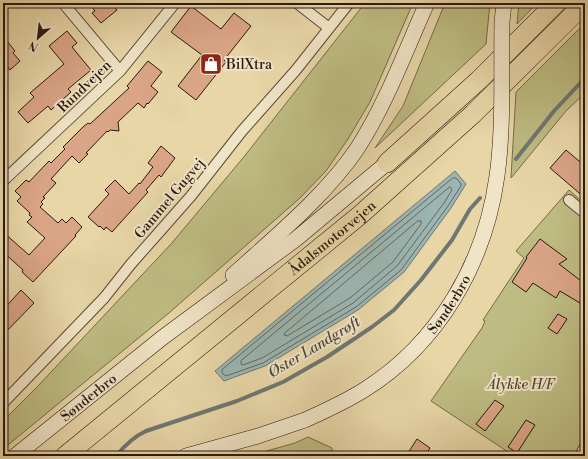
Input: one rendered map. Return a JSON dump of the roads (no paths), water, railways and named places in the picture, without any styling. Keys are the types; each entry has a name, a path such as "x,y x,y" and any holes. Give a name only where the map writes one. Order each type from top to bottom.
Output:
{"highway":[{"path":"387,163 479,80 556,3"},
{"name":"Ådalsmotorvejen","path":"65,456 360,214 473,114 585,3"}],"street":[{"path":"63,3 120,71"},
{"name":"Rundvejen","path":"3,181 120,71 175,3"},
{"path":"297,3 329,28"},
{"name":"Gammel Gugvej","path":"3,403 104,298 131,264 190,196 242,131 296,70 348,3"},
{"name":"Sønderbro","path":"162,338 287,226 341,170 356,149 386,95 427,3"},
{"name":"Sønderbro","path":"186,456 258,436 305,420 338,405 386,375 407,357 428,335 449,308 481,245 492,203 497,175 500,138 504,3"},
{"name":"Sønderbro","path":"15,456 162,338 296,238 387,163"},
{"path":"569,200 585,213"},
{"path":"580,456 585,446"}],"water":[{"path":"455,171 466,184 451,208 404,272 358,310 265,366 224,381 215,371"}],"waterway":[{"name":"Øster Landgrøft","path":"516,159 554,111 585,78"},
{"name":"Øster Landgrøft","path":"116,456 137,436 146,431 237,401 283,382 327,357 372,327 394,310 421,280 452,240 470,209 480,198"}],"place":[{"name":"BilXtra","path":"211,64"}],"park label":[{"name":"Ålykke H/F","path":"521,384"}]}
